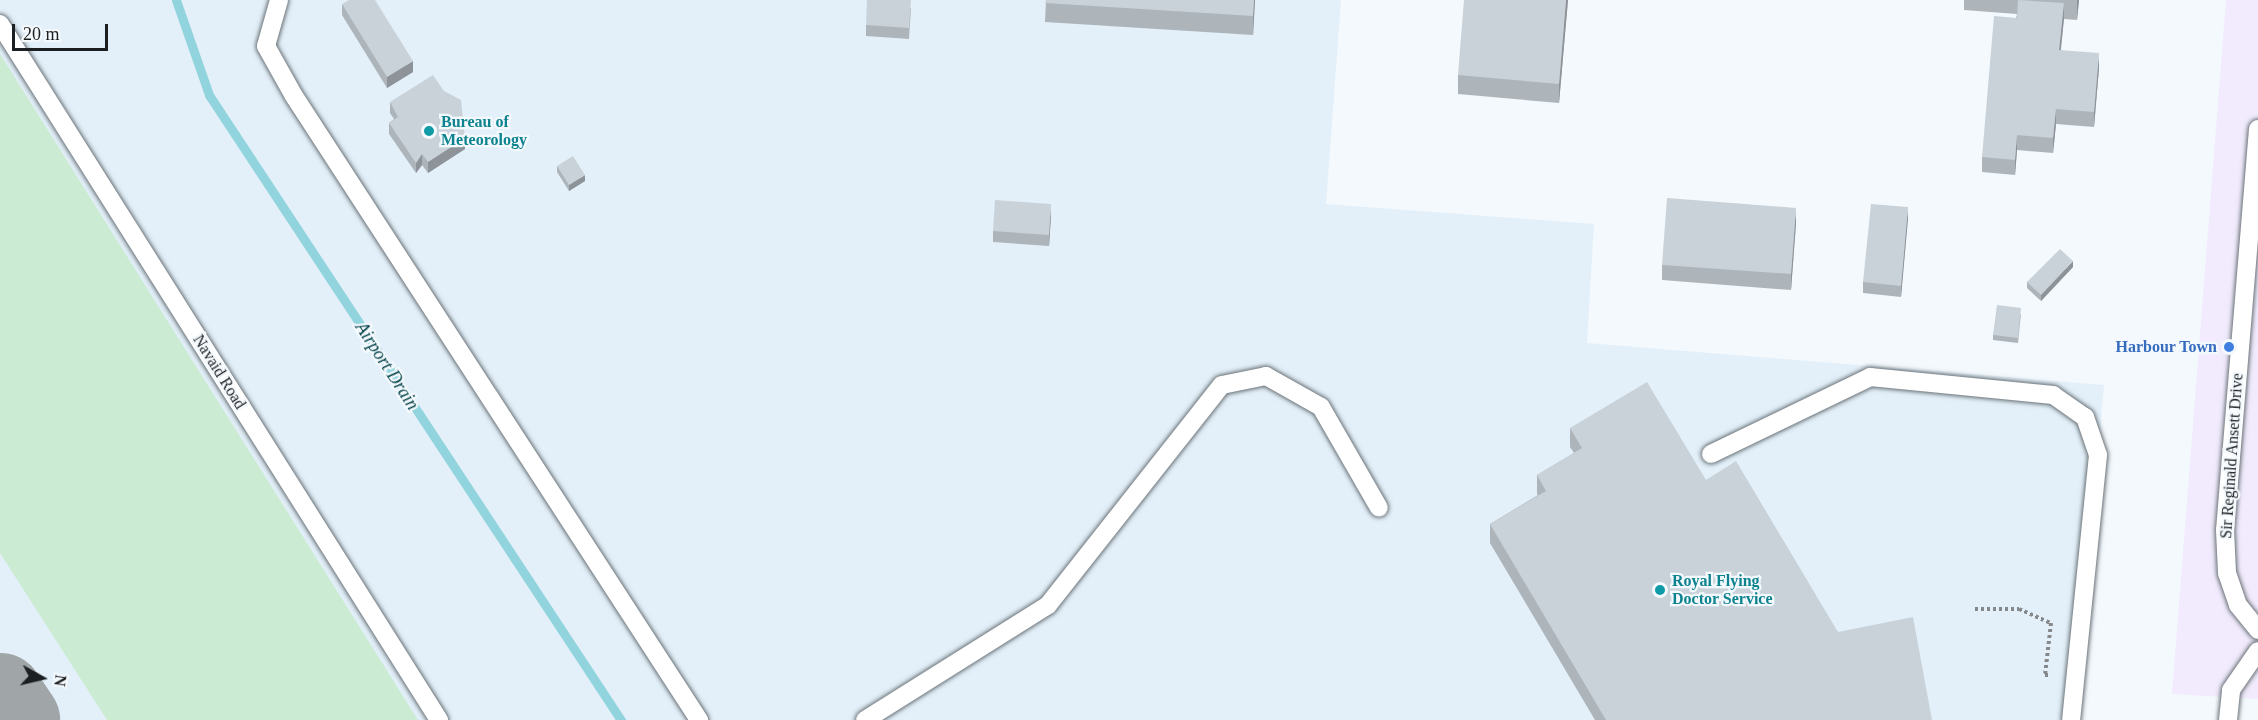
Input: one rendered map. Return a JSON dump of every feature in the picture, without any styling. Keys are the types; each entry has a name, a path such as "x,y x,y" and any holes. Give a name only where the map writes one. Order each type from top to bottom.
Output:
{"lane":[{"path":"279,0 266,46 294,96 699,720"},
{"name":"Navaid Road","path":"0,24 438,720"},
{"name":"Sir Reginald Ansett Drive","path":"2258,129 2225,530 2227,573 2238,605 2258,630"},
{"path":"865,720 1048,604 1222,384 1266,376 1321,407 1379,508"},
{"path":"1711,454 1870,377 2053,395 2085,417 2098,455 2071,720"},
{"path":"2228,720 2231,690 2258,651"}],"path":[{"path":"1975,609 2019,609 2051,623 2045,675 2054,676"}],"shaded area":[{"path":"0,0 1341,0 1326,204 1594,224 1587,343 2104,385 2074,720 0,720"},
{"name":"Harbour Town","path":"2226,0 2258,0 2258,699 2172,694"}],"green space":[{"path":"0,54 418,720 107,720 0,553"}],"building":[{"path":"349,0 375,0 413,61 387,77 342,4"},
{"path":"867,0 911,0 909,28 866,25"},
{"path":"1046,0 1254,0 1253,16 1045,3"},
{"path":"1464,0 1566,0 1559,84 1458,75"},
{"path":"2018,0 2064,3 2059,50 2099,53 2094,112 2056,109 2053,138 2017,135 2015,160 1982,157 1994,16 2017,18"},
{"name":"Bureau of Meteorology","path":"433,75 444,91 461,100 465,138 428,162 422,154 416,163 389,123 398,117 390,102"},
{"path":"573,156 585,175 569,185 557,166"},
{"path":"1667,198 1796,208 1791,274 1662,265"},
{"path":"995,200 1051,204 1049,235 993,231"},
{"path":"1871,204 1908,207 1901,286 1863,282"},
{"path":"2060,249 2073,261 2041,295 2027,282"},
{"path":"1997,305 2021,308 2018,338 1993,335"},
{"name":"Royal Flying Doctor Service","path":"1647,382 1706,480 1736,461 1838,632 1913,617 1932,720 1606,720 1490,524 1546,491 1537,475 1582,448 1570,428"}],"waterway":[{"name":"Airport Drain","path":"176,0 209,95 621,720"}],"taxiway":[{"path":"0,696 16,720"}],"place":[{"name":"Bureau of Meteorology","path":"429,131"},
{"name":"Harbour Town","path":"2229,347"},
{"name":"Royal Flying Doctor Service","path":"1660,590"}]}
